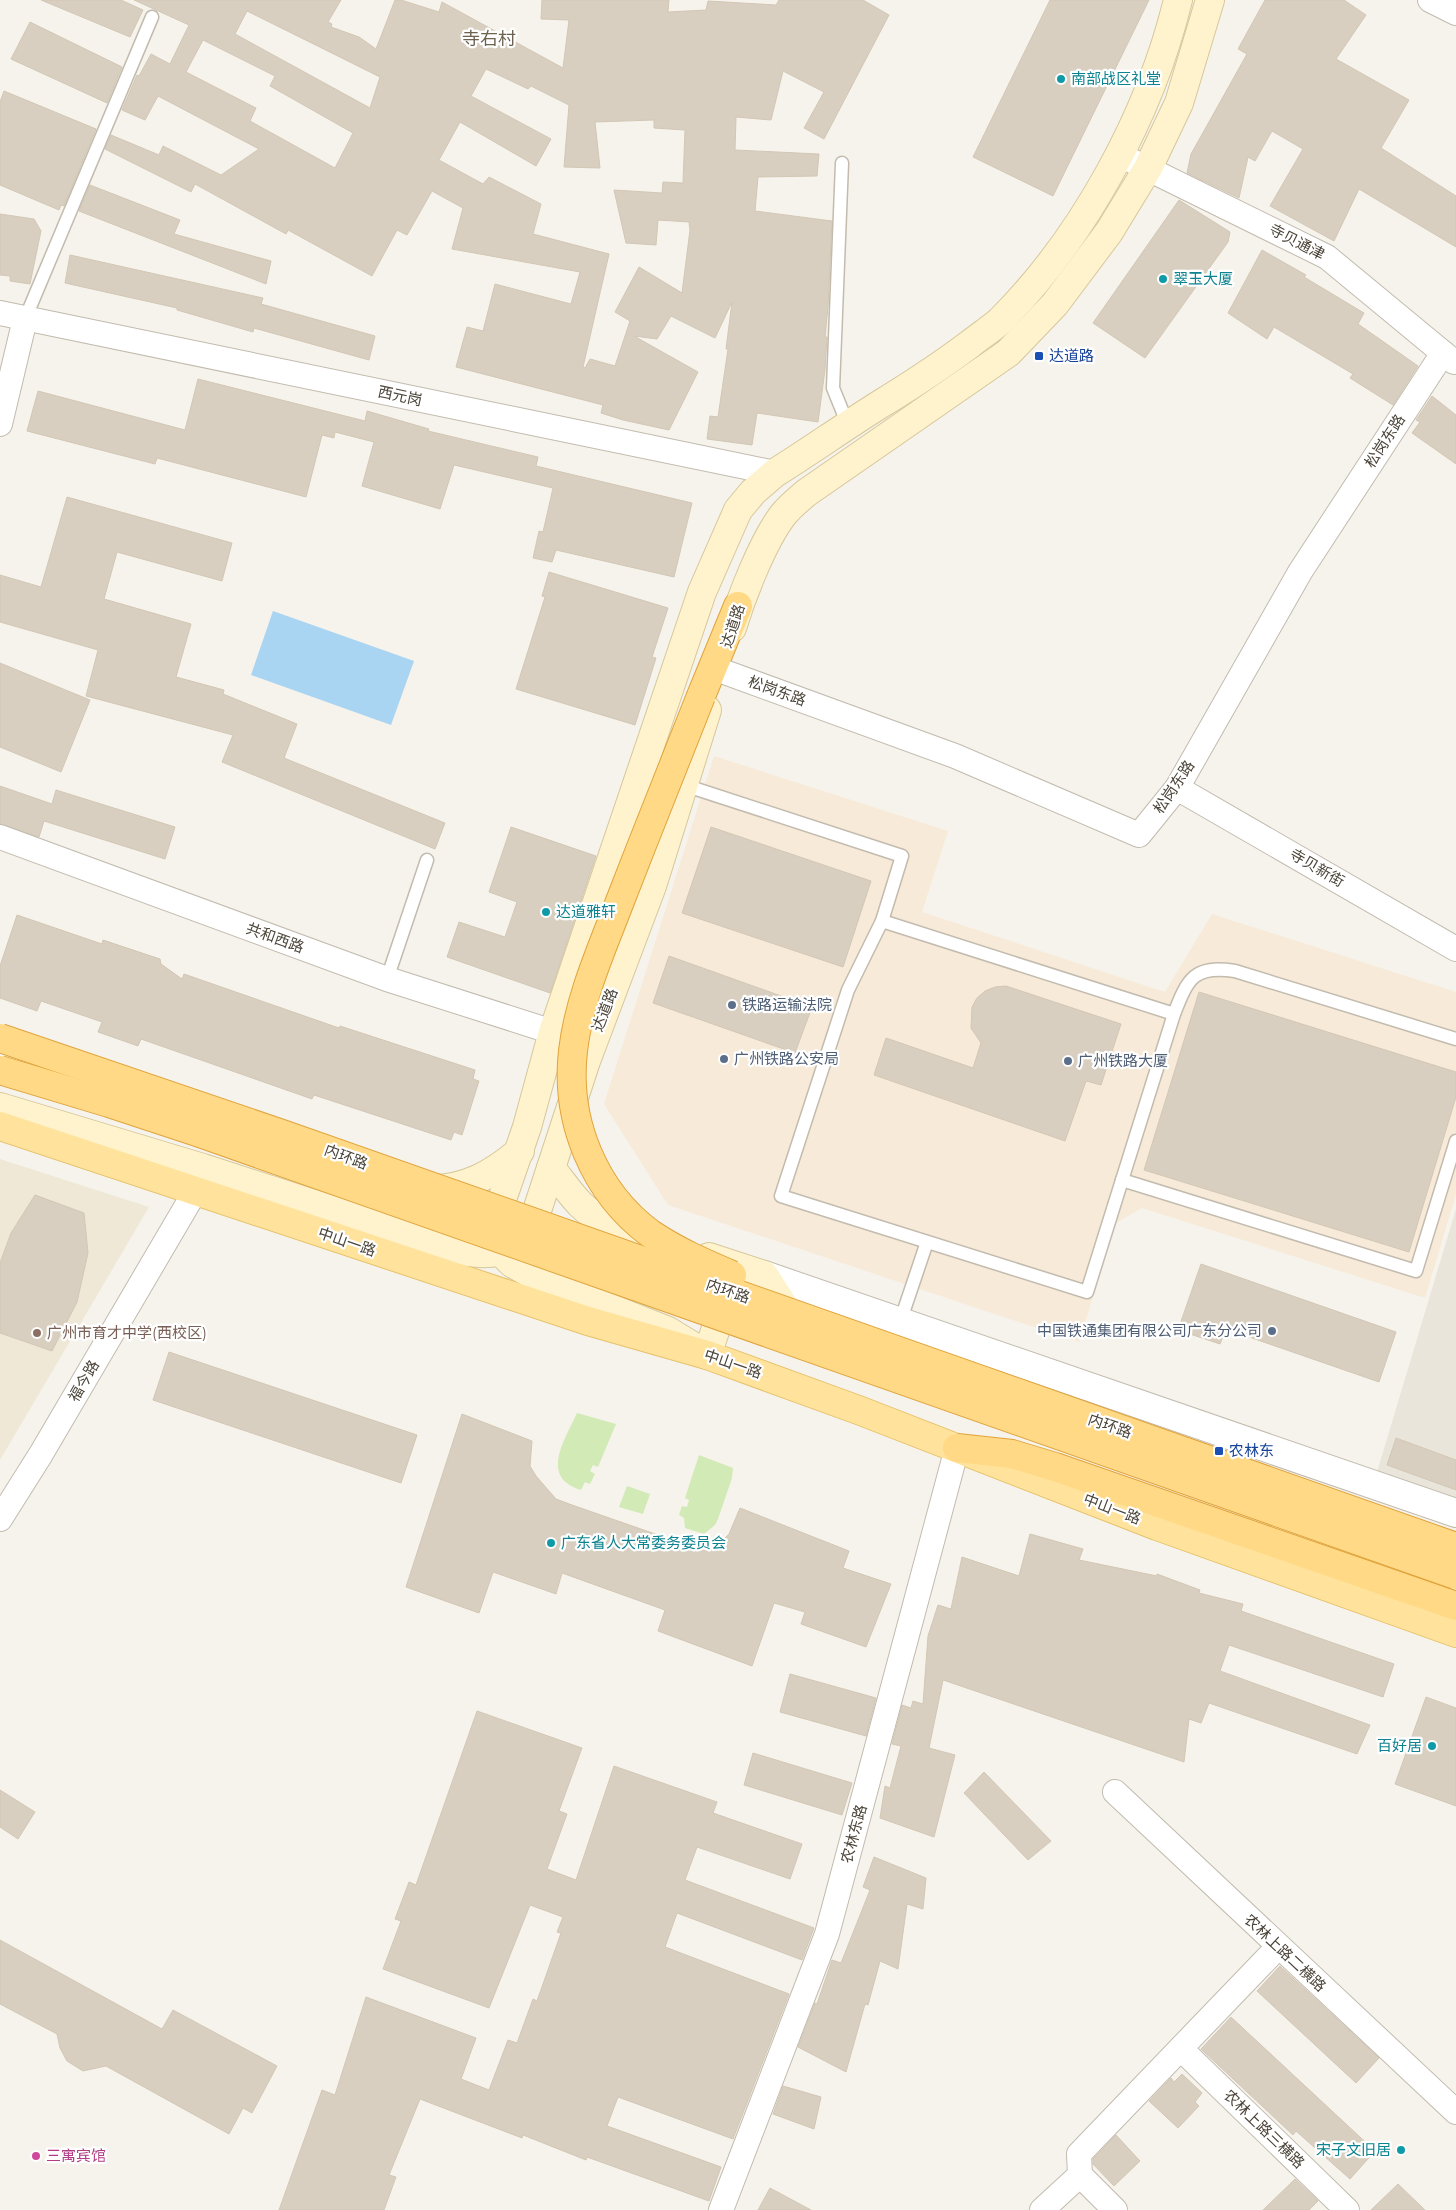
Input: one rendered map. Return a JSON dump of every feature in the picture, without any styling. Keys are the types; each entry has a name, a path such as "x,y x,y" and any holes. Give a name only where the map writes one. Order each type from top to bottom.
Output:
{"highway":[{"path":"738,606 596,962 573,1050 572,1089 578,1127 590,1160 601,1181 630,1216 651,1234 673,1248 713,1267 932,1363"},
{"name":"内环路","path":"0,1038 276,1132 1456,1547"},
{"name":"内环路","path":"0,1070 109,1103 243,1148 1456,1575"},
{"path":"958,1448 1012,1454 1456,1606"}],"main road":[{"path":"457,1250 483,1216 520,1151 553,1032 702,592 738,510 753,492 774,473 933,372 999,322 1044,271 1076,228 1101,188 1118,154 1147,95 1165,46 1178,0"},
{"name":"达道路","path":"529,1232 552,1168 586,1061 652,886 738,606 771,534 784,514 806,493 1008,353 1061,296 1109,232 1148,168 1179,103 1210,0"},
{"path":"0,1047 113,1085 796,1326 1456,1554"},
{"path":"0,1107 203,1168 457,1250 481,1254 500,1251 521,1243 529,1232"},
{"name":"中山一路","path":"0,1126 588,1321 707,1354 958,1448 1157,1526 1456,1633"},
{"path":"404,1188 452,1188 470,1183 502,1167 520,1151"},
{"path":"552,1168 582,1206 596,1217 611,1224 764,1276 796,1326"},
{"path":"483,1216 496,1236 500,1251 512,1264 544,1282 668,1331 707,1354 725,1301"}],"street":[{"path":"1430,0 1456,13"},
{"name":"寺贝通津","path":"1118,154 1327,257 1450,358"},
{"name":"西元岗","path":"0,313 774,473"},
{"path":"0,424 25,319"},
{"name":"松岗东路","path":"719,670 955,756 1139,835 1177,788 1300,572 1450,358"},
{"name":"寺贝新街","path":"1177,788 1456,949"},
{"name":"共和西路","path":"0,837 387,979 553,1032"},
{"name":"福今路","path":"0,1519 41,1454 196,1190"},
{"path":"764,1276 1456,1513"},
{"path":"890,1357 900,1322"},
{"name":"农林东路","path":"721,2210 827,1934 958,1448"},
{"name":"农林上路二横路","path":"1115,1792 1456,2112"},
{"path":"1116,2210 1080,2175 1079,2154 1278,1947"},
{"name":"农林上路三横路","path":"1181,2049 1347,2210"},
{"path":"1042,2210 1080,2175"}],"lane":[{"path":"25,319 152,17"},
{"path":"842,163 833,388 848,425"},
{"path":"684,785 902,856 882,921 848,990 781,1196 1087,1292 1174,1014 1188,981 1197,973 1209,969 1235,971 1456,1039"},
{"path":"387,979 427,860"},
{"path":"882,921 1174,1014"},
{"path":"1122,1180 1416,1272 1456,1140"},
{"path":"900,1322 927,1242"}],"shaded area":[{"path":"714,756 948,831 922,912 1165,992 1212,914 1456,992 1456,1194 1425,1298 1142,1208 1116,1223 1079,1342 668,1205 604,1104"},
{"name":"广州市育才中学(西校区)","path":"0,1159 149,1207 0,1460"},
{"path":"1456,1209 1456,1500 1377,1472"}],"green space":[{"path":"577,1413 616,1424 598,1467 593,1465 590,1471 595,1474 590,1484 585,1482 581,1490 568,1484 561,1476 558,1467 562,1446"},
{"path":"699,1455 733,1468 732,1478 718,1519 715,1525 704,1534 685,1528 684,1518 679,1515 682,1506 687,1507 689,1500 685,1498"},
{"path":"627,1486 650,1494 643,1514 619,1507"}],"water":[{"path":"273,611 414,661 391,725 251,675"}],"building":[{"path":"41,0 121,0 143,10 130,37"},
{"path":"134,0 341,0 328,22 332,24 331,27 359,37 376,49 395,0 401,0 439,12 442,2 563,68 569,20 541,19 542,0 669,0 668,12 706,10 708,1 776,5 779,0 863,0 889,15 824,139 804,128 824,92 783,71 771,120 736,117 735,150 819,154 817,176 758,177 755,211 832,221 825,337 827,337 825,370 818,422 757,413 752,445 707,439 710,416 718,417 728,349 726,349 732,302 715,338 671,316 657,339 634,336 698,372 669,430 623,420 601,413 603,405 456,367 467,327 483,331 495,284 571,304 580,272 452,249 463,208 432,191 407,235 397,230 372,276 288,230 286,234 195,184 191,192 105,149 111,135 159,155 163,146 221,175 259,149 158,96 145,120 122,110 137,75 139,76 151,54 170,64 189,25","holes":["247,11 380,77 370,108 235,34","203,40 275,76 270,86 353,133 335,168 250,121 256,108 186,72","486,69 528,89 531,86 569,105 564,167 600,168 595,122 654,120 654,128 685,130 683,183 663,182 662,193 614,190 626,243 656,245 658,220 689,222 690,230 682,293 639,267 615,312 630,321 615,366 590,359 585,368 583,367 609,254 533,234 541,204 489,177 483,184 439,160 460,122 536,166 551,139 471,96"]},
{"name":"南部战区礼堂","path":"1050,0 1149,0 1053,196 973,157"},
{"path":"1265,0 1344,0 1366,15 1336,59 1409,100 1381,148 1456,196 1456,247 1359,189 1334,241 1270,206 1303,149 1272,131 1255,161 1248,157 1239,198 1187,173 1191,154 1247,54 1238,49"},
{"path":"30,22 122,67 107,103 11,59"},
{"path":"4,91 96,129 64,206 61,205 59,210 0,185 0,102"},
{"path":"90,185 180,220 174,234 271,261 266,284 79,211"},
{"name":"翠玉大厦","path":"1179,200 1230,232 1228,242 1145,358 1093,323"},
{"path":"0,214 34,219 41,231 30,284 10,281 10,276 0,275"},
{"path":"1262,250 1306,275 1304,277 1364,313 1358,324 1418,366 1393,405 1350,378 1353,374 1274,327 1267,339 1228,313"},
{"path":"70,255 263,298 261,304 375,336 369,360 254,328 253,332 177,310 177,308 65,283"},
{"path":"198,379 365,421 367,411 429,429 428,431 538,457 536,466 692,503 674,577 556,550 552,562 533,558 539,531 543,532 553,488 454,465 440,509 362,486 374,442 335,432 334,438 322,435 306,497 157,458 155,464 27,431 38,391 185,430"},
{"path":"1432,396 1456,415 1456,464 1412,433 1420,422 1416,420"},
{"path":"67,497 232,543 222,581 117,552 104,599 191,624 176,677 224,690 223,694 297,724 284,758 445,823 435,849 222,762 233,735 86,696 98,650 0,622 0,575 41,587"},
{"path":"549,572 668,608 652,657 656,658 635,725 516,689 545,597 542,596"},
{"path":"0,663 90,700 61,772 0,747"},
{"path":"0,786 52,804 56,790 175,827 165,859 44,821 39,837 0,824"},
{"name":"达道雅轩","path":"511,827 596,856 550,993 447,957 459,922 505,937 517,902 489,892"},
{"path":"711,827 871,881 843,967 682,913"},
{"path":"17,915 102,944 103,940 160,959 161,964 182,979 184,974 339,1028 340,1026 475,1070 473,1079 479,1081 462,1135 454,1132 451,1140 314,1095 312,1099 141,1039 138,1046 98,1032 102,1022 41,1001 37,1011 0,998 0,966"},
{"name":"铁路运输法院","path":"669,956 812,1007 795,1053 653,1003"},
{"name":"广州铁路大厦","path":"1006,986 1121,1024 1101,1085 1086,1081 1065,1141 874,1075 886,1038 973,1068 981,1043 971,1028 972,1007 977,998 985,991 995,987"},
{"path":"1199,992 1456,1072 1456,1097 1409,1252 1144,1170"},
{"path":"35,1195 84,1213 88,1253 77,1302 52,1351 0,1333 0,1263 11,1233"},
{"path":"1201,1264 1396,1332 1379,1382 1226,1329 1220,1344 1178,1330"},
{"path":"169,1352 417,1435 401,1483 153,1400"},
{"name":"广东省人大常委务委员会","path":"462,1414 532,1441 530,1466 536,1476 556,1499 572,1505 687,1545 699,1547 710,1546 722,1541 729,1534 740,1508 849,1551 843,1568 891,1584 866,1647 801,1624 805,1612 774,1603 752,1666 658,1631 665,1610 562,1573 556,1594 493,1572 479,1613 406,1587"},
{"path":"1396,1438 1456,1460 1456,1490 1387,1465"},
{"path":"1030,1534 1083,1549 1079,1560 1157,1576 1157,1574 1200,1590 1199,1593 1243,1604 1241,1611 1394,1664 1383,1697 1229,1645 1220,1671 1370,1725 1357,1754 1209,1703 1201,1723 1189,1719 1184,1762 943,1680 929,1748 955,1755 934,1837 880,1818 885,1786 890,1788 901,1746 892,1744 902,1705 911,1708 913,1701 923,1704 928,1636 938,1605 951,1609 962,1557 1019,1576"},
{"path":"790,1674 876,1698 866,1736 780,1712"},
{"name":"百好居","path":"1426,1697 1456,1708 1456,1806 1395,1784"},
{"path":"477,1711 582,1748 559,1811 567,1814 547,1869 576,1880 614,1766 717,1802 713,1813 802,1844 790,1879 697,1847 685,1880 814,1928 802,1960 677,1913 665,1947 789,1994 733,2139 618,2097 607,2126 721,2167 709,2201 587,2157 586,2160 523,2135 522,2138 420,2099 389,2175 396,2177 384,2210 279,2210 322,2090 335,2095 366,1997 476,2038 461,2079 489,2090 508,2040 517,2043 533,1999 537,2001 561,1933 557,1932 563,1917 530,1905 489,2008 383,1969 401,1921 395,1919 409,1882 416,1885"},
{"path":"753,1753 852,1783 842,1815 744,1785"},
{"path":"984,1772 1051,1841 1028,1860 964,1793"},
{"path":"0,1790 35,1812 18,1839 0,1827"},
{"path":"874,1857 926,1878 923,1909 907,1904 898,1969 880,1961 868,2005 865,2004 846,2072 798,2047 815,2003 817,2004 832,1960 841,1963 870,1890 863,1887"},
{"path":"0,1940 162,2029 173,2010 277,2066 252,2113 243,2108 229,2134 106,2066 83,2071 67,2061 60,2048 57,2034 0,2004"},
{"path":"1280,1966 1379,2058 1356,2083 1257,1991"},
{"path":"1231,2017 1375,2151 1350,2179 1296,2131 1293,2135 1201,2049"},
{"path":"1182,2074 1202,2093 1195,2102 1199,2106 1178,2128 1149,2101 1171,2078 1174,2082"},
{"path":"783,2086 821,2097 814,2129 773,2114"},
{"path":"1116,2135 1140,2161 1114,2186 1093,2164 1093,2159"},
{"path":"1295,2179 1318,2201 1309,2210 1263,2210"},
{"path":"1398,2184 1425,2210 1371,2210"},
{"path":"770,2188 811,2210 758,2210"}],"place":[{"name":"南部战区礼堂","path":"1061,79"},
{"name":"翠玉大厦","path":"1163,279"},
{"name":"达道路","path":"1039,356"},
{"name":"达道雅轩","path":"546,912"},
{"name":"铁路运输法院","path":"732,1005"},
{"name":"广州铁路公安局","path":"724,1059"},
{"name":"广州铁路大厦","path":"1068,1061"},
{"name":"中国铁通集团有限公司广东分公司","path":"1272,1331"},
{"name":"广州市育才中学(西校区)","path":"37,1333"},
{"name":"农林东","path":"1219,1451"},
{"name":"广东省人大常委务委员会","path":"551,1543"},
{"name":"百好居","path":"1432,1746"},
{"name":"宋子文旧居","path":"1401,2150"},
{"name":"三寓宾馆","path":"36,2156"}],"district":[{"name":"寺右村","path":"489,39"}]}
